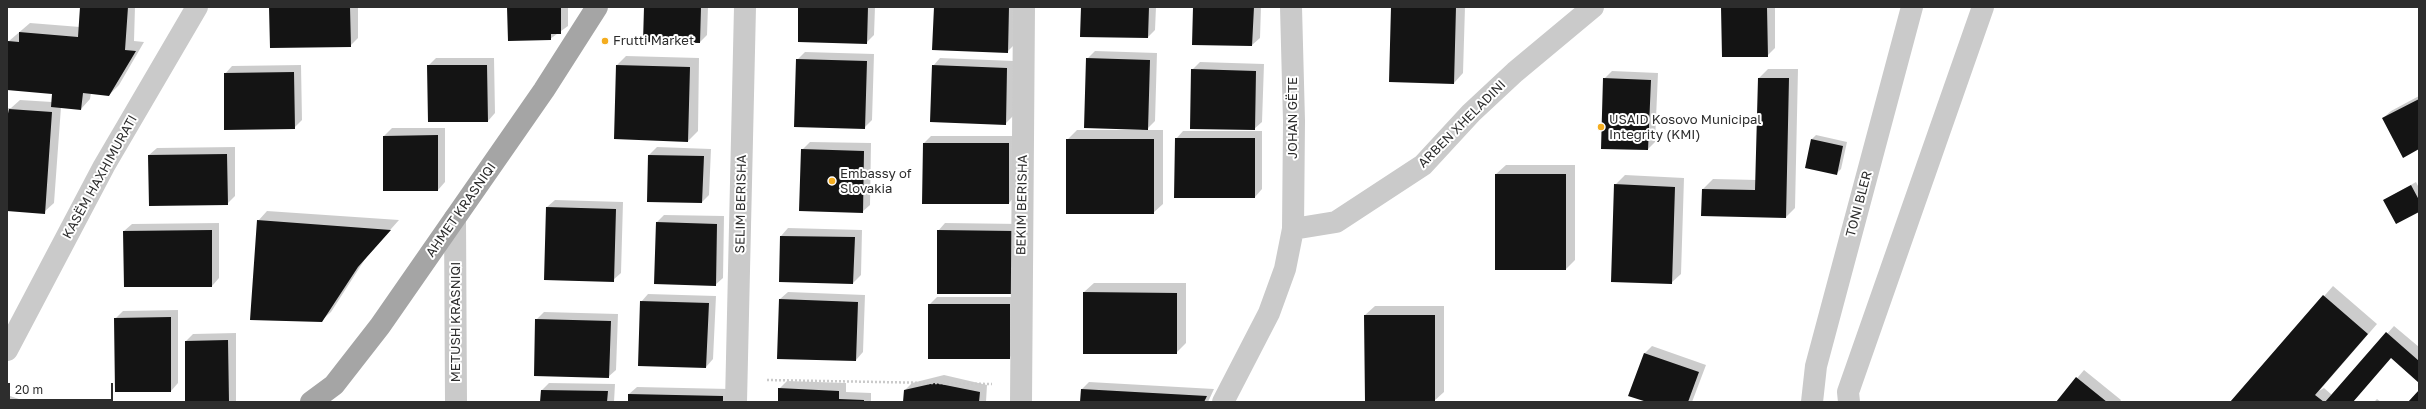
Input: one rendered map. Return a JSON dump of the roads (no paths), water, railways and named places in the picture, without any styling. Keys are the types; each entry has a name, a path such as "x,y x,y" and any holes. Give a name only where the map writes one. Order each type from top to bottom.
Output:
{"main road":[{"name":"AHMET KRASNIQI","path":"311,402 331,394 544,90 597,7"}],"street":[{"name":"KASËM HAXHIMURATI","path":"7,350 104,166 197,7"},
{"name":"SELIM BERISHA","path":"736,402 745,7"},
{"name":"BEKIM BERISHA","path":"1020,393 1024,7"},
{"name":"JOHAN GËTE","path":"1291,7 1294,120 1292,229"},
{"name":"ARBEN XHELADINI","path":"1292,229 1336,222 1423,165 1470,113 1515,72 1593,7"},
{"name":"TONI BLER","path":"1812,402 1816,366 1912,7"},
{"path":"1849,402 1848,392 1983,7"},
{"name":"METUSH KRASNIQI","path":"455,218 456,402"},
{"path":"1223,402 1269,313 1285,269 1292,229"}],"place":[{"name":"Frutti Market","path":"605,41"},
{"name":"USAID Kosovo Municipal Integrity (KMI)","path":"1601,127"},
{"name":"Embassy of Slovakia","path":"832,181"}]}
